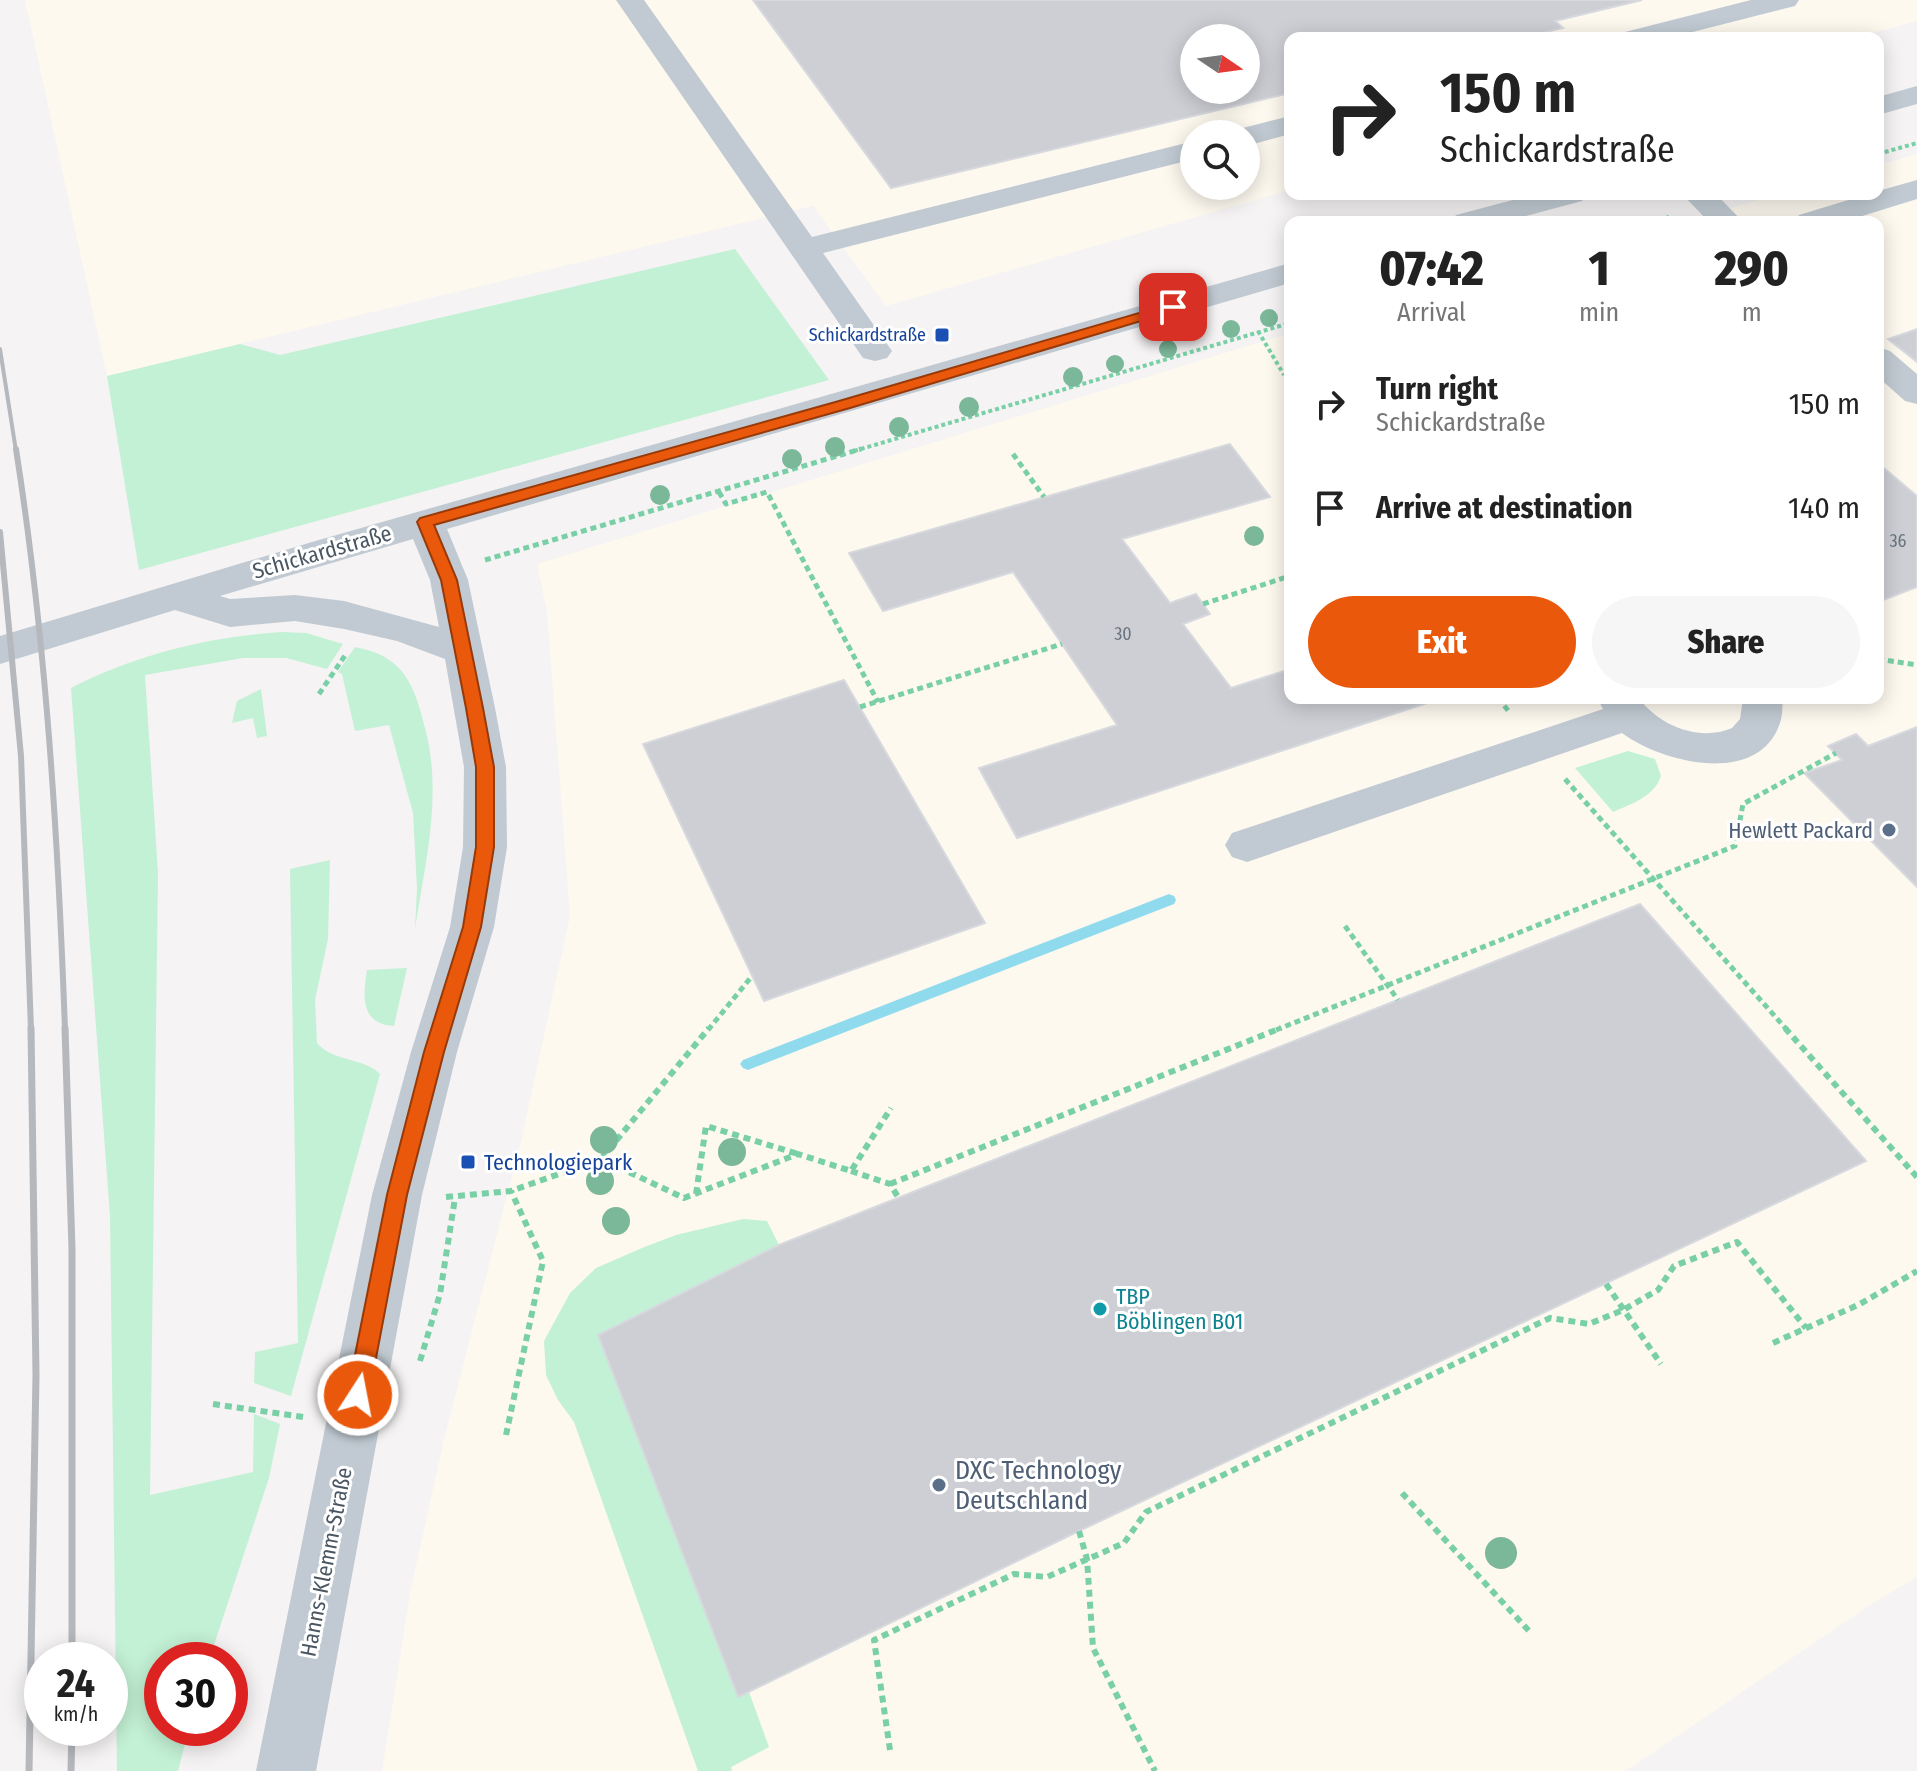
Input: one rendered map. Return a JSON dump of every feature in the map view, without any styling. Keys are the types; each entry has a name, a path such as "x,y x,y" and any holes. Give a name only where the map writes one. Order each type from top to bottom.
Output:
{"street":[{"path":"630,0 875,351"},
{"path":"1659,32 1785,0"},
{"path":"1884,104 1917,95"},
{"path":"1260,133 1284,127"},
{"path":"801,249 1180,154"},
{"path":"1884,199 1917,189"},
{"path":"1489,216 1549,200"},
{"path":"1704,200 1718,216"},
{"path":"1829,216 1881,200"},
{"name":"Schickardstraße","path":"0,650 425,522 844,404 1284,275"},
{"path":"1884,363 1917,393"},
{"name":"Hanns-Klemm-Straße","path":"286,1771 397,1195 434,1052 472,927 485,847 485,767 446,571 425,522"},
{"path":"173,596 230,613 295,608 344,615 405,629 462,650"},
{"path":"1247,845 1622,707 1662,741 1689,748 1714,749 1737,744 1753,734 1762,722 1763,704"}],"path":[{"path":"1884,152 1917,143"},
{"path":"446,571 1284,324"},
{"path":"1258,331 1284,375"},
{"path":"1013,454 1044,497"},
{"path":"719,492 726,504 767,492 878,702"},
{"path":"1203,604 1284,578"},
{"path":"860,707 1062,644"},
{"path":"1884,660 1917,665"},
{"path":"890,1184 1735,846 1743,804 1777,787 1811,763 1836,753"},
{"path":"1568,783 1917,1177"},
{"path":"1345,926 1398,1000"},
{"path":"397,1195 455,1198 511,1191 601,1159 752,976"},
{"path":"851,1171 891,1108"},
{"path":"696,1195 706,1126 890,1184 898,1197"},
{"path":"601,1159 684,1198 798,1154"},
{"path":"506,1435 543,1261 511,1191"},
{"path":"890,1750 874,1640 1014,1574 1047,1577 1124,1543 1146,1512 1550,1318 1589,1324 1623,1310 1658,1290 1674,1266 1737,1242 1806,1328"},
{"path":"1773,1343 1860,1304 1917,1271"},
{"path":"1606,1284 1661,1364"},
{"path":"1402,1493 1530,1632"},
{"path":"1079,1531 1087,1559 1093,1648 1155,1771"}],"shaded area":[{"path":"25,0 1917,0 1917,21 1876,32 1284,32 1284,192 1260,199 1260,120 1180,120 1180,200 1255,200 886,306 813,206 107,376"},
{"path":"1917,154 1917,1577 1873,1603 1626,1771 382,1771 410,1593 444,1439 521,1141 570,916 547,612 537,564 1284,335 1284,704 1884,704 1884,216 1704,216 1758,200 1884,200 1884,163"}],"green space":[{"path":"735,249 829,380 139,570 107,376 240,344 280,355"},
{"path":"282,632 306,633 343,644 327,669 286,658 243,658 145,675 158,873 150,1495 253,1472 254,1414 280,1424 269,1478 215,1642 144,1642 144,1746 184,1746 178,1771 117,1771 117,1746 128,1746 128,1642 115,1642 110,1216 71,688 148,657 228,638"},
{"path":"355,647 385,657 404,674 411,685 425,728 430,753 432,804 415,929 417,889 413,813 389,725 355,731 342,674 338,672"},
{"path":"261,689 267,736 257,738 253,718 232,723 237,701"},
{"path":"1628,751 1655,759 1661,776 1647,795 1613,812 1575,768"},
{"path":"330,860 328,939 315,1000 317,1043 331,1053 380,1074 291,1396 254,1383 255,1352 298,1343 290,869"},
{"path":"407,968 394,1026 375,1020 366,1007 367,970"},
{"path":"743,1219 767,1221 779,1245 598,1335 738,1697 749,1692 769,1747 731,1767 732,1771 698,1771 574,1422 558,1400 546,1375 544,1341 570,1293 596,1268 676,1235"}],"building":[{"path":"753,0 1642,0 1555,21 1563,28 1546,32 1284,32 1284,94 1260,100 1260,24 1180,24 1180,104 1244,104 891,188"},
{"path":"1917,329 1917,362 1888,339"},
{"path":"1230,444 1270,497 1122,539 1170,603 1196,594 1210,614 1183,624 1231,688 1284,671 1284,704 1424,704 1017,838 979,768 1117,725 1013,572 883,611 849,553"},
{"path":"1884,468 1917,496 1917,587 1884,600"},
{"path":"844,680 985,923 764,1001 643,744"},
{"name":"Hewlett Packard","path":"1917,727 1917,887 1804,773 1842,760 1828,746 1856,734 1868,746"},
{"name":"TBP Böblingen B01","path":"1640,904 1866,1161 1079,1531 738,1697 598,1335 779,1245"}],"waterway":[{"path":"748,1064 1169,900"}],"railway":[{"path":"0,349 16,451"},
{"path":"16,449 43,666 59,884 65,1030"},
{"path":"0,532 21,756 31,1030"},
{"path":"29,1771 36,1375 31,1028"},
{"path":"65,1028 72,1249 72,1642"},
{"path":"71,1771 72,1746"}],"place":[{"name":"Schickardstraße","path":"942,335"},
{"name":"Hewlett Packard","path":"1889,830"},
{"name":"Technologiepark","path":"468,1162"},
{"name":"TBP Böblingen B01","path":"1100,1309"},
{"name":"DXC Technology Deutschland","path":"939,1485"}],"route":[{"path":"358,1395 397,1195 434,1052 472,927 485,847 485,767 475,708 449,580 425,522 1173,307"}]}
